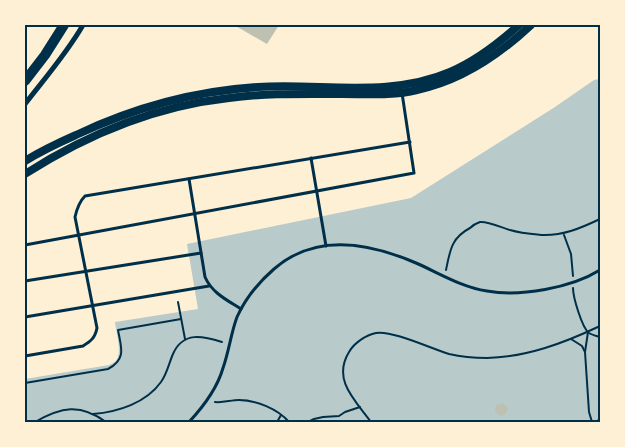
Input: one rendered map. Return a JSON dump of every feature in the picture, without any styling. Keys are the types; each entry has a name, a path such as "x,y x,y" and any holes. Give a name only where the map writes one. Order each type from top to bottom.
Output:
{"highway":[{"path":"25,81 45,55 64,25"}],"street":[{"path":"25,104 56,66 82,25"},
{"path":"25,174 47,160 119,125 206,101 261,94 390,94 402,88 451,72 487,51 519,25"},
{"path":"25,161 103,122 165,102 199,94 259,87 357,87 417,90 450,80 474,67 507,46 531,25"}],"lane":[{"path":"25,245 414,173 402,88"},
{"path":"25,356 83,346 96,335 98,328 75,217 77,208 85,196 410,142"},
{"path":"311,158 326,246"},
{"path":"189,178 205,277 209,286 223,298 241,309"},
{"path":"189,422 207,400 218,382 237,318 248,298 266,276 286,259 302,252 320,246 345,245 371,248 397,256 466,286 509,294 533,292 578,281 600,270"},
{"path":"25,281 201,253"},
{"path":"25,317 209,286"}],"path":[{"path":"445,277 452,247 457,236 480,222 527,234 548,235 570,232 600,219"},
{"path":"178,302 185,339"},
{"path":"25,383 108,369 119,362 121,354 118,330 181,318"},
{"path":"371,422 352,397 342,378 342,368 350,349 367,336 377,332 388,333 449,354 468,358 488,358 554,346 600,326"},
{"path":"588,332 585,352 589,412 592,422"},
{"path":"94,414 125,407 135,403 151,392 161,382 174,351 185,339 208,337 229,344"},
{"path":"571,339 582,346 585,352"},
{"path":"207,400 217,403 240,400 251,402 273,410 289,422"},
{"path":"308,422 323,417 339,416 360,407"},
{"path":"35,422 68,408 94,414 106,422"},
{"path":"277,422 282,415"},
{"path":"599,422 600,418"}],"shaded area":[{"path":"600,79 600,422 25,422 25,379 113,363 116,361 119,353 115,322 198,309 187,244 411,198 555,107 594,80"}],"building":[{"path":"234,25 279,25 267,44"},
{"path":"503,403 508,408 506,414 500,416 495,411 496,405"}]}
